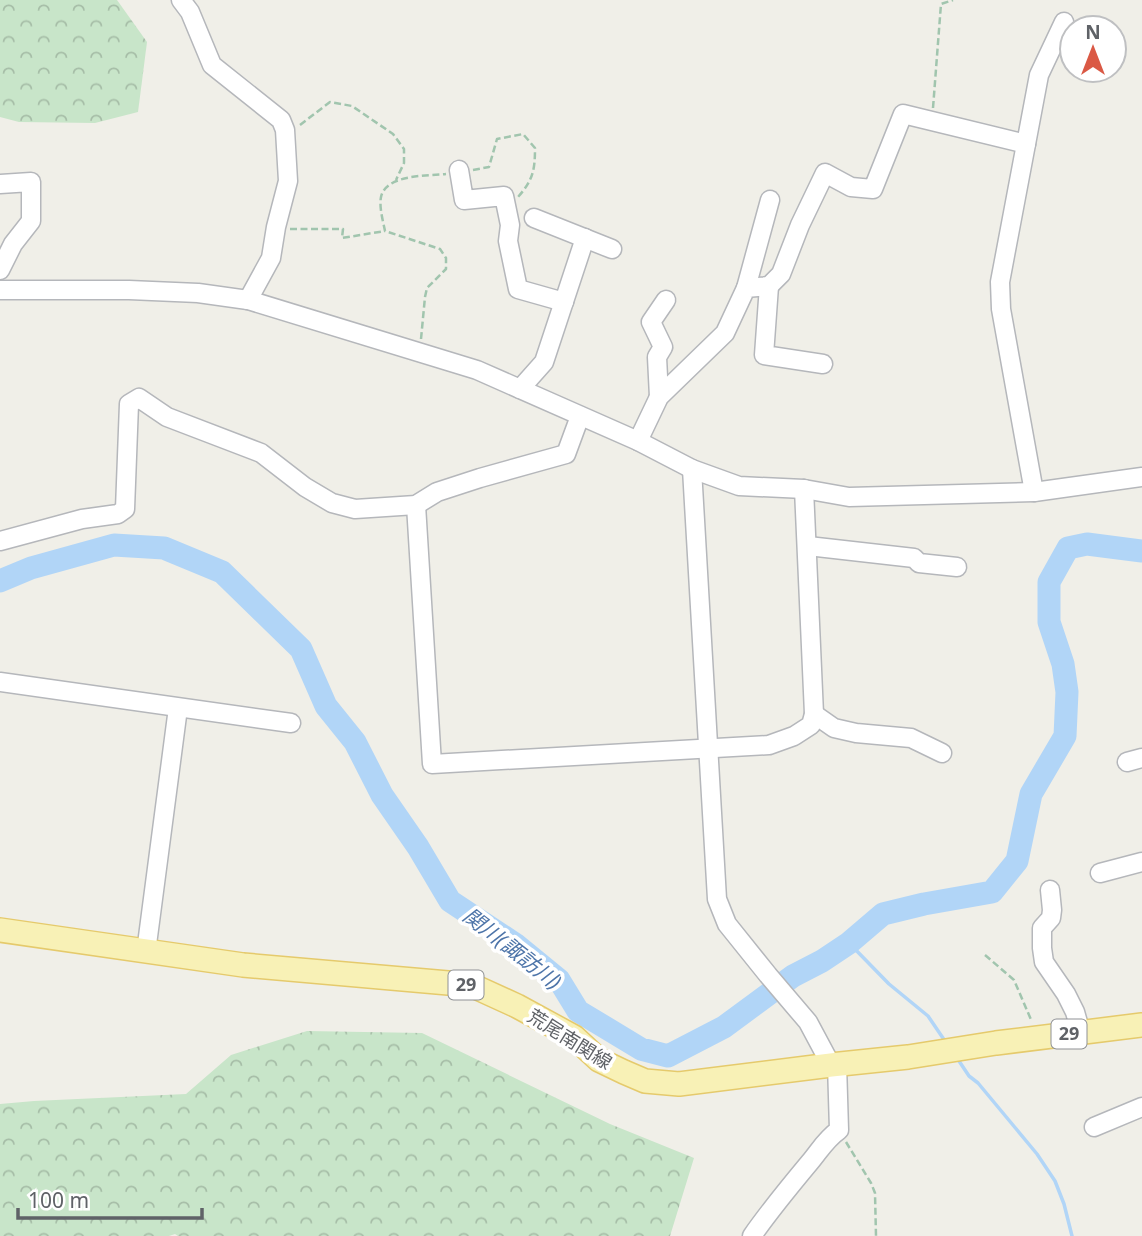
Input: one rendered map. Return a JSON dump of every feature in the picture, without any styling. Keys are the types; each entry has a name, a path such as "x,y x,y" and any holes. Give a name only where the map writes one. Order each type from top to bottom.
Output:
{"main road":[{"name":"荒尾南関線","path":"0,930 243,965 471,985 574,1037 600,1060 645,1081 678,1084 908,1057 1142,1025"}],"street":[{"path":"181,0 190,12 212,65 281,120 285,130 288,181 271,258 248,300"},
{"path":"1034,492 1002,309 1000,282 1039,75 1058,35"},
{"path":"823,364 764,355 769,286 780,274 825,173 851,187 873,189 902,114 1026,144"},
{"path":"460,171 464,200 504,195 510,225 508,241 518,289 564,302"},
{"path":"0,184 32,182 32,221 13,244 0,270"},
{"path":"638,441 659,397 724,333 746,288 770,200"},
{"path":"534,219 612,249"},
{"path":"520,389 544,362 585,238"},
{"path":"746,288 769,286"},
{"path":"0,290 129,290 198,293 248,300 477,370 638,441 692,469 740,486 804,489 849,497 1034,492 1142,477"},
{"path":"659,397 657,357 663,347 652,322 666,300"},
{"path":"0,541 82,519 118,514 125,509 129,404 139,398 167,417 261,453 305,487 332,503 355,509 416,505 437,492 566,454 580,416"},
{"path":"692,469 717,899 727,925 808,1021 834,1064 839,1130 828,1138 752,1236"},
{"path":"416,505 432,764 769,745 794,736 811,725 814,714 804,489"},
{"path":"808,546 914,558 919,563 957,567"},
{"path":"0,682 291,723"},
{"path":"146,952 178,708"},
{"path":"814,714 834,728 856,733 911,738 942,753"},
{"path":"1100,873 1142,862"},
{"path":"1050,890 1051,918 1042,928 1044,962 1066,994 1081,1033"},
{"path":"1094,1127 1142,1107"}],"path":[{"path":"933,121 941,4 953,0"},
{"path":"285,130 302,125 330,102 352,106 393,134 404,149 404,163 397,180"},
{"path":"385,231 380,199 384,190 397,180 489,167 498,139 523,134 535,148 535,170 526,188 507,210"},
{"path":"276,227 298,230 343,229 342,238 385,231 440,248 446,258 446,269 427,288 420,353"},
{"path":"985,955 1014,980 1039,1038"},
{"path":"839,1130 875,1193 876,1236"}],"green space":[{"path":"0,0 117,0 147,42 138,112 95,123 19,122 0,117"},
{"path":"307,1031 422,1033 610,1124 694,1158 670,1236 0,1236 0,1104 186,1094 231,1055"}],"waterway":[{"name":"関川(諏訪川)","path":"0,581 31,568 114,545 164,548 222,572 301,649 326,706 355,742 382,795 418,847 450,901 515,944 559,980 578,1011 641,1049 668,1056 724,1027 793,976 849,943 883,914 992,892 1017,861 1031,794 1065,736 1067,692 1063,664 1049,622 1049,582 1068,548 1087,544 1142,551"},
{"path":"849,943 889,984 928,1016 947,1044"},
{"path":"957,1058 969,1076 978,1083 1037,1154 1055,1181 1072,1236"}]}
